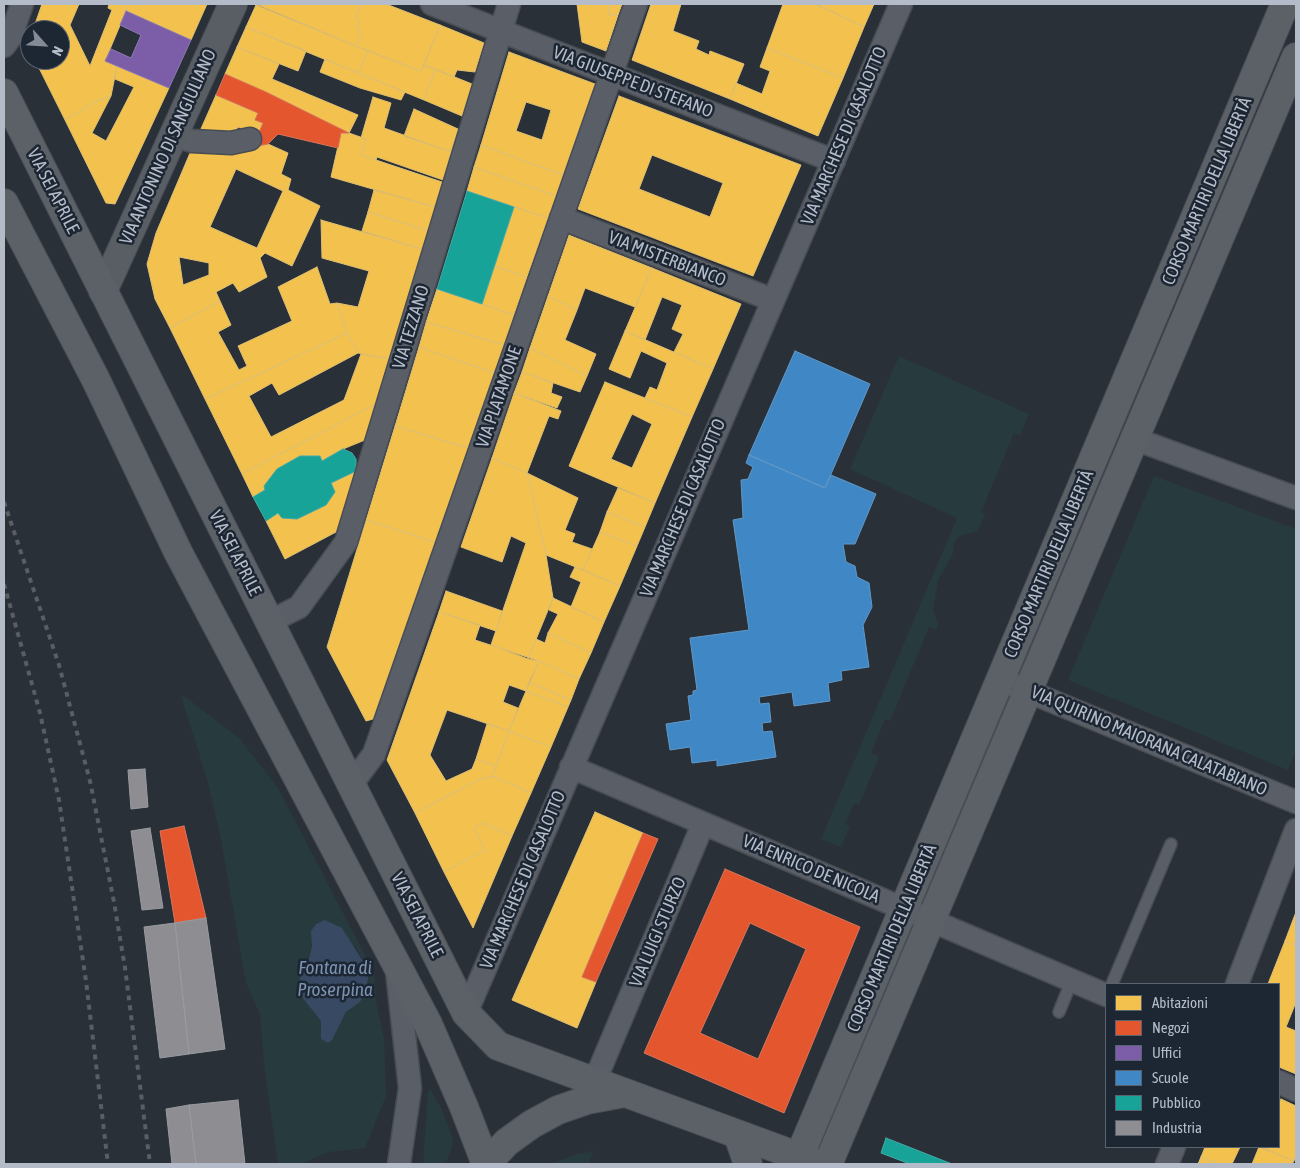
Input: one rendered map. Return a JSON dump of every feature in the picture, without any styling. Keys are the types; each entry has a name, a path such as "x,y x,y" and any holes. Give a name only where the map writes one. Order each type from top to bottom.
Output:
{"main road":[{"name":"VIA ANTONINO DI SANGIULIANO","path":"103,290 233,4"},
{"name":"CORSO MARTIRI DELLA LIBERTÀ","path":"809,1161 813,1125 1286,4"},
{"name":"CORSO MARTIRI DELLA LIBERTÀ","path":"828,1164 1296,57"},
{"name":"VIA SEI APRILE","path":"4,94 466,1013 498,1046 591,1091 624,1093 809,1161"},
{"path":"4,203 96,380 178,552 428,1024 486,1164 508,1142 532,1124 591,1091"},
{"path":"738,1135 748,1164"}],"street":[{"path":"4,46 10,38 22,4"},
{"name":"VIA GIUSEPPE DI STEFANO","path":"432,4 834,161"},
{"name":"VIA TEZZANO","path":"269,622 299,606 346,542 509,4"},
{"name":"VIA PLATAMONE","path":"351,784 374,754 636,4"},
{"name":"VIA MARCHESE DI CASALOTTO","path":"466,1013 901,4"},
{"path":"173,135 192,141 231,143 250,139"},
{"name":"VIA MISTERBIANCO","path":"561,218 773,300"},
{"path":"1134,439 1296,498"},
{"name":"VIA QUIRINO MAIORANA CALATABIANO","path":"1001,680 1296,802"},
{"name":"VIA ENRICO DE NICOLA","path":"572,767 1105,995"},
{"name":"VIA LUIGI STURZO","path":"591,1091 703,824"},
{"path":"1237,983 1296,830"},
{"path":"397,965 410,1088 399,1164"},
{"path":"1280,1082 1296,1090"},
{"path":"1167,1164 1174,1148"}],"lane":[{"path":"1112,983 1171,844"},
{"path":"1059,1012 1072,980"}],"green space":[{"path":"899,356 1029,414 1020,435 1014,433 981,512 985,514 978,531 959,536 954,543 953,554 938,580 933,610 938,624 936,630 929,627 890,721 885,719 871,753 879,757 859,805 854,803 845,824 850,826 841,847 821,839 957,518 850,469"},
{"path":"1154,476 1296,529 1296,750 1288,770 1068,680"},
{"path":"181,696 187,698 240,739 278,788 374,972 376,1002 384,1038 386,1096 365,1148 330,1152 303,1164 278,1164 264,1065 260,1014 246,983 220,834 207,779","holes":["312,946 355,946 366,966 368,979 360,1002 346,1012 332,1040 321,1039 321,1021 314,1012 304,970"]},
{"path":"431,1090 442,1110 453,1139 452,1148 447,1160 442,1164 423,1164 428,1092"},
{"path":"594,1151 588,1164 550,1164 577,1154"}],"water":[{"name":"Fontana di Proserpina","path":"325,920 342,928 366,966 368,979 365,993 360,1002 346,1012 332,1040 328,1043 321,1039 321,1021 298,992 300,978 308,962 312,946 311,931 316,924"}],"building: Abitazioni":[{"path":"42,4 79,4 70,25 70,20 36,20"},
{"path":"109,4 129,4 105,61 117,66 111,96 97,101 65,120 40,70 70,70 70,25 90,66 112,10 108,8"},
{"path":"129,4 207,4 191,40 126,11"},
{"path":"256,4 361,4 355,17 360,20 356,28 362,31 356,46"},
{"path":"361,4 386,4 440,25 421,71 356,46 362,31 356,28 360,20 355,17"},
{"path":"577,4 609,4 609,15 618,15 606,51 582,42"},
{"path":"609,4 622,4 618,15 609,15"},
{"path":"651,4 681,4 673,31 699,41 696,49 709,55 710,51 744,64 730,99 632,60"},
{"path":"783,4 815,4 864,27 843,78 767,48"},
{"path":"816,4 874,4 864,27"},
{"path":"256,5 368,51 358,73 246,27"},
{"path":"440,25 484,43 475,72 457,70 454,77 424,65"},
{"path":"246,27 306,51 298,71 237,47"},
{"path":"237,47 279,64 272,79 358,115 349,133 225,74"},
{"path":"767,48 843,78 818,136 730,99 736,83 762,94 770,71 760,67"},
{"path":"368,51 421,71 424,65 435,69 424,100 358,73"},
{"path":"509,52 595,84 563,175 481,145","holes":["526,102 551,110 542,140 516,131"]},
{"path":"325,59 405,92 401,100 360,88 320,72"},
{"path":"117,66 169,88 115,204 106,203 65,120 97,101 111,96 92,133 106,141 134,87 115,79"},
{"path":"435,69 472,84 462,116 424,100"},
{"path":"216,95 258,113 255,120 263,123 260,130 249,132 238,127 231,139 200,131"},
{"path":"619,96 801,165 753,276 578,209","holes":["652,155 723,183 710,217 639,189"]},
{"path":"373,97 391,103 384,128 451,152 443,180 377,157 376,160 361,155 366,139 361,138"},
{"path":"414,109 458,129 451,152 404,136"},
{"path":"341,133 349,133 366,139 361,155 442,182 435,207 331,177"},
{"path":"268,144 288,153 281,174 291,179 288,190 320,206 292,266 265,253 260,258 267,277 239,292 233,283 216,292 220,301 170,328 155,299 147,264 156,233 193,146 253,147","holes":["236,169 283,191 257,248 210,227","179,257 209,263 209,275 183,285"]},
{"path":"481,145 563,175 556,196 474,167"},
{"path":"474,167 556,196 548,218 467,191"},
{"path":"374,190 435,207 428,231 368,212"},
{"path":"514,207 548,218 527,277 494,266"},
{"path":"368,212 428,231 422,249 362,231"},
{"path":"321,220 422,249 389,359 358,353 347,333 337,303 358,307 369,271 322,258"},
{"path":"569,235 652,268 635,307 585,288 577,310 548,296"},
{"path":"494,266 527,277 514,315 482,304"},
{"path":"317,267 330,304 337,303 347,333 205,399 170,328 220,301 231,325 218,332 239,370 247,366 238,346 292,321 278,287"},
{"path":"652,268 741,304 713,369 674,352 683,334 672,329 682,305 662,297 645,340 625,331"},
{"path":"437,289 514,315 504,345 426,322"},
{"path":"548,296 577,310 565,340 596,354 587,376 530,348"},
{"path":"426,322 504,345 494,373 419,347"},
{"path":"625,331 713,369 692,417 645,398 650,387 657,390 667,363 641,351 630,378 609,369"},
{"path":"347,333 358,353 279,395 272,383 249,396 271,437 344,400 361,354 389,359 376,404 242,474 205,399"},
{"path":"419,347 494,373 468,448 395,426"},
{"path":"530,348 587,376 580,392 522,372"},
{"path":"522,372 553,383 551,393 562,397 557,408 514,393"},
{"path":"605,382 692,417 655,503 569,466","holes":["632,414 652,424 632,468 611,459"]},
{"path":"514,393 561,411 558,419 549,416 527,473 492,458"},
{"path":"376,404 365,440 343,449 322,461 320,456 300,456 277,469 264,486 265,490 253,497 242,474"},
{"path":"395,426 468,448 435,542 366,520"},
{"path":"492,458 527,473 546,555 553,598 528,659 491,645 526,543 511,536 502,562 461,547"},
{"path":"356,471 338,531 285,559 266,521 278,513 282,518 297,519 326,505 335,492 331,483"},
{"path":"527,473 578,498 565,530 575,534 572,542 592,549 583,570 546,555"},
{"path":"618,488 655,503 645,527 607,512"},
{"path":"607,512 645,527 637,546 600,532"},
{"path":"366,520 435,542 373,719 366,721 327,647"},
{"path":"600,532 637,546 620,586 583,570"},
{"path":"575,567 620,586 604,622 571,607 581,582 570,577"},
{"path":"446,591 502,611 496,631 439,612"},
{"path":"553,598 604,622 591,653 548,633 558,614 549,610"},
{"path":"439,612 480,625 475,640 539,661 526,691 509,685 503,702 518,708 509,731 447,710 430,755 446,781 472,769 476,759 496,766 492,776 478,780 415,813 387,760"},
{"path":"548,633 591,653 579,679 539,661 528,659 536,639 545,643"},
{"path":"539,661 579,679 571,700 529,682"},
{"path":"529,682 571,700 568,707 526,691"},
{"path":"526,691 568,707 551,747 509,731"},
{"path":"487,724 509,731 496,766 476,759"},
{"path":"509,731 551,747 531,793 492,776"},
{"path":"492,776 531,793 512,836 483,823 474,828 485,850 444,872 415,813 478,780"},
{"path":"595,812 643,833 582,977 596,982 577,1028 512,1000"},
{"path":"483,823 512,836 473,928 444,872 485,850 474,828"},
{"path":"1296,912 1296,946 1285,941"},
{"path":"1285,941 1296,946 1296,1002 1286,1027 1296,1031 1296,1074 1280,1067 1280,983 1268,983"},
{"path":"1281,1099 1296,1106 1296,1154 1294,1161 1263,1148 1280,1148"},
{"path":"1205,1148 1240,1148 1232,1164 1218,1164 1201,1157"},
{"path":"1259,1148 1294,1161 1292,1164 1252,1164"},
{"path":"1201,1157 1218,1164 1198,1164"}],"building: Negozi":[{"path":"225,74 349,133 341,133 338,148 278,134 268,144 253,147 263,123 255,120 258,113 216,95"},
{"path":"184,826 206,918 175,923 160,831"},
{"path":"643,833 658,839 596,982 582,977"},
{"path":"725,869 860,927 784,1113 644,1053","holes":["750,923 806,949 758,1059 700,1033"]}],"building: Uffici":[{"path":"126,11 191,40 169,88 105,61 111,49 131,58 141,35 120,25"}],"building: Scuole":[{"path":"795,351 870,384 825,488 749,455"},
{"path":"749,455 825,488 831,475 876,494 855,544 843,544 846,562 855,566 857,577 869,583 872,607 863,625 869,667 841,671 842,680 828,683 830,701 794,706 792,692 759,697 760,704 769,703 771,722 762,723 763,732 772,731 776,757 717,766 717,760 692,763 690,747 670,750 666,724 691,720 688,696 693,695 693,691 697,690 690,638 749,630 733,520 743,518 741,480 748,479 753,467 746,463"}],"building: Pubblico":[{"path":"467,191 514,207 482,304 437,289"},
{"path":"343,449 352,453 356,459 356,471 331,483 335,492 326,505 297,519 282,518 278,513 266,521 253,497 265,490 264,486 277,469 300,456 320,456 322,461"},
{"path":"886,1138 952,1164 910,1164 881,1153"}],"building: Industria":[{"path":"145,769 148,807 131,809 128,770"},
{"path":"150,828 163,908 142,910 131,831"},
{"path":"206,918 225,1049 189,1054 175,923"},
{"path":"175,923 189,1054 160,1058 144,927"},
{"path":"238,1100 245,1164 196,1164 189,1105"},
{"path":"189,1105 196,1164 172,1164 166,1109"}],"railway":[{"path":"4,502 59,665 90,781 125,968 150,1164"},
{"path":"4,584 40,713 59,800 86,981 108,1164"}]}
